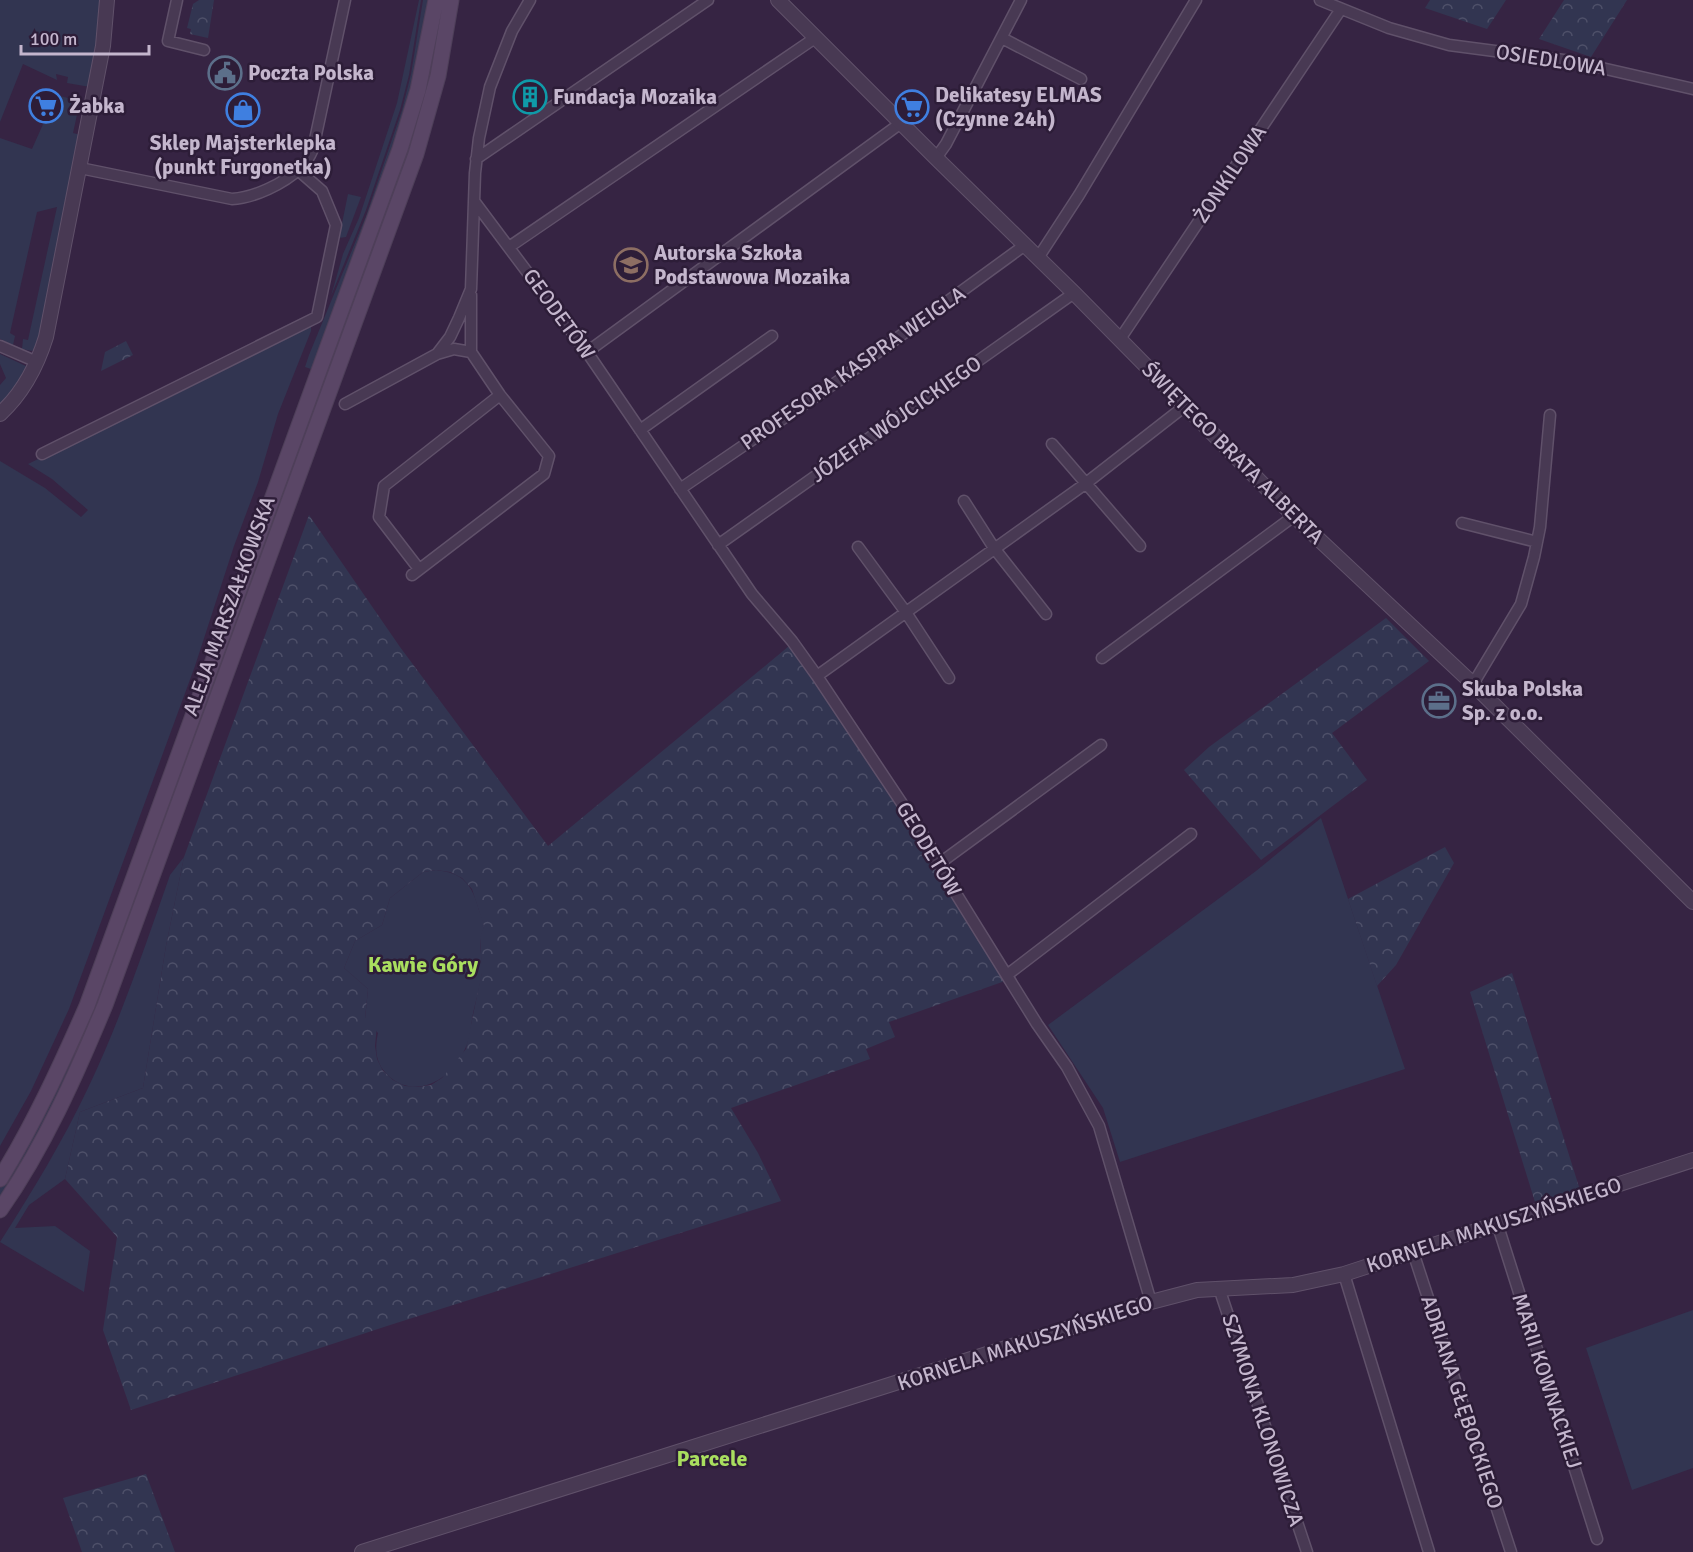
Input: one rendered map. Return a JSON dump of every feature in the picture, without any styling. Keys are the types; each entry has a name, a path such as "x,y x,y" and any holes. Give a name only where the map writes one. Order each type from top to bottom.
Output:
{"main road":[{"name":"ALEJA MARSZAŁKOWSKA","path":"0,1179 46,1097 87,1006 400,149 417,90 436,0"},
{"name":"ALEJA MARSZAŁKOWSKA","path":"0,1210 28,1166 62,1102 113,983 412,164 438,76 451,0"}],"street":[{"path":"0,414 16,397 37,362 46,337 104,46 107,0"},
{"path":"177,0 168,41 204,50"},
{"path":"80,168 232,199 259,193 298,170 313,149 345,0"},
{"path":"500,395 384,486 380,517 415,572 544,474 549,456 500,395 471,351 476,159 490,87 496,69 512,31 530,0"},
{"path":"476,159 708,0"},
{"name":"ŚWIĘTEGO BRATA ALBERTA","path":"778,0 1074,293 1294,516 1473,684 1693,902"},
{"path":"936,158 946,144 1022,0"},
{"path":"1038,258 1079,195 1196,0"},
{"name":"OSIEDLOWA","path":"1320,0 1408,34 1449,45 1571,61 1693,89"},
{"name":"ŻONKILOWA","path":"1120,339 1341,9"},
{"path":"509,247 815,38"},
{"path":"1002,38 1081,79"},
{"path":"587,352 901,123"},
{"path":"42,454 317,317 336,225 322,191 298,170"},
{"name":"GEODETÓW","path":"474,201 587,352 752,594 792,641 817,676 908,811 940,863 950,884 1037,1024 1067,1067 1096,1118 1151,1302"},
{"name":"PROFESORA KASPRA WEIGLA","path":"680,489 841,379 1025,245"},
{"path":"436,354 450,337 471,289"},
{"name":"JÓZEFA WÓJCICKIEGO","path":"718,545 1074,293"},
{"path":"640,430 771,336"},
{"path":"0,346 37,362"},
{"path":"345,404 436,354 454,349 471,351"},
{"path":"817,676 1085,484 1185,406"},
{"path":"1473,684 1521,604 1540,527 1550,415"},
{"path":"1052,444 1140,546"},
{"path":"964,501 994,548 1046,614"},
{"path":"1102,658 1294,516"},
{"path":"1462,523 1537,542"},
{"path":"858,547 905,611 949,678"},
{"path":"940,863 1101,745"},
{"path":"1007,975 1191,834"},
{"name":"KORNELA MAKUSZYŃSKIEGO","path":"362,1552 1151,1302 1185,1293 1219,1288 1293,1285 1344,1274 1693,1160"},
{"name":"MARII KOWNACKIEJ","path":"1497,1223 1597,1539"},
{"name":"ADRIANA GŁĘBOCKIEGO","path":"1413,1252 1511,1552"},
{"path":"1344,1274 1429,1552"},
{"name":"SZYMONA KLONOWICZA","path":"1219,1288 1306,1552"}],"green space":[{"path":"0,0 102,0 101,21 90,87 67,83 68,77 56,74 57,80 23,64 0,122"},
{"path":"199,0 214,0 208,38 190,34 191,29 187,28 193,4"},
{"path":"419,0 421,0 409,75 400,110 366,210 331,296 343,254 359,218 397,103"},
{"path":"423,0 428,0 403,126 314,370 305,367 309,355 366,216 402,110 411,74"},
{"path":"441,0 446,0 426,107 331,377 324,374"},
{"path":"1430,0 1506,0 1487,29 1425,8"},
{"path":"1564,0 1627,0 1591,57 1539,39"},
{"path":"56,95 80,101 73,133 81,135 44,319 37,347 32,351 22,349 23,339 28,340 57,207 37,212 10,333 15,336 13,345 0,339 0,138 32,149"},
{"path":"348,194 361,197 346,237 339,238"},
{"path":"311,325 311,331 278,414 258,482 234,546 195,666 69,1009 31,1091 0,1146 0,461 45,488 81,517 88,510 52,479 28,464"},
{"path":"126,341 133,355 101,371 105,352"},
{"path":"0,354 26,366 27,369 0,408 0,385 6,378 0,364"},
{"path":"322,379 329,381 108,985 55,1107 0,1203 0,1188 35,1128"},
{"path":"309,515 400,647 548,846 789,646 903,810 1005,981 889,1022 895,1037 866,1049 870,1059 731,1108 758,1153 781,1201 131,1410 103,1330 117,1237 65,1179 80,1112 143,1088 166,946 184,857","holes":["436,870 450,872 462,878 472,889 484,926 480,937 482,972 466,1049 442,1078 431,1085 405,1086 393,1080 383,1071 377,1059 375,1046 377,1024 365,1018 368,989 344,968 355,941 382,925 390,898 423,872"]},
{"path":"1386,618 1429,661 1332,733 1367,780 1261,860 1184,770 1209,747"},
{"path":"1321,818 1405,1069 1120,1162 1103,1108 1048,1025 1256,871"},
{"path":"1445,847 1454,863 1396,965 1377,986 1348,899"},
{"path":"184,857 166,946 143,1088 80,1112 65,1179 29,1205 15,1228 55,1226 90,1251 84,1292 0,1242 47,1166 88,1088 122,1009 170,875"},
{"path":"436,870 460,877 473,893 484,925 480,937 482,973 469,1040 460,1059 444,1076 434,1082 413,1087 391,1078 379,1063 376,1052 378,1033 365,1019 368,989 344,968 355,941 382,925 390,898 423,872"},
{"path":"1512,973 1580,1190 1535,1202 1470,992"},
{"path":"1693,1310 1693,1468 1632,1490 1586,1348"},
{"path":"146,1474 175,1552 82,1552 63,1498"}],"place":[{"name":"Poczta Polska","path":"225,73"},
{"name":"Fundacja Mozaika","path":"530,97"},
{"name":"Żabka","path":"46,106"},
{"name":"Delikatesy ELMAS (Czynne 24h)","path":"912,107"},
{"name":"Sklep Majsterklepka (punkt Furgonetka)","path":"243,110"},
{"name":"Autorska Szkoła Podstawowa Mozaika","path":"631,265"},
{"name":"Skuba Polska Sp. z o.o.","path":"1439,701"}],"district":[{"name":"Kawie Góry","path":"423,964"},
{"name":"Parcele","path":"712,1458"}]}
